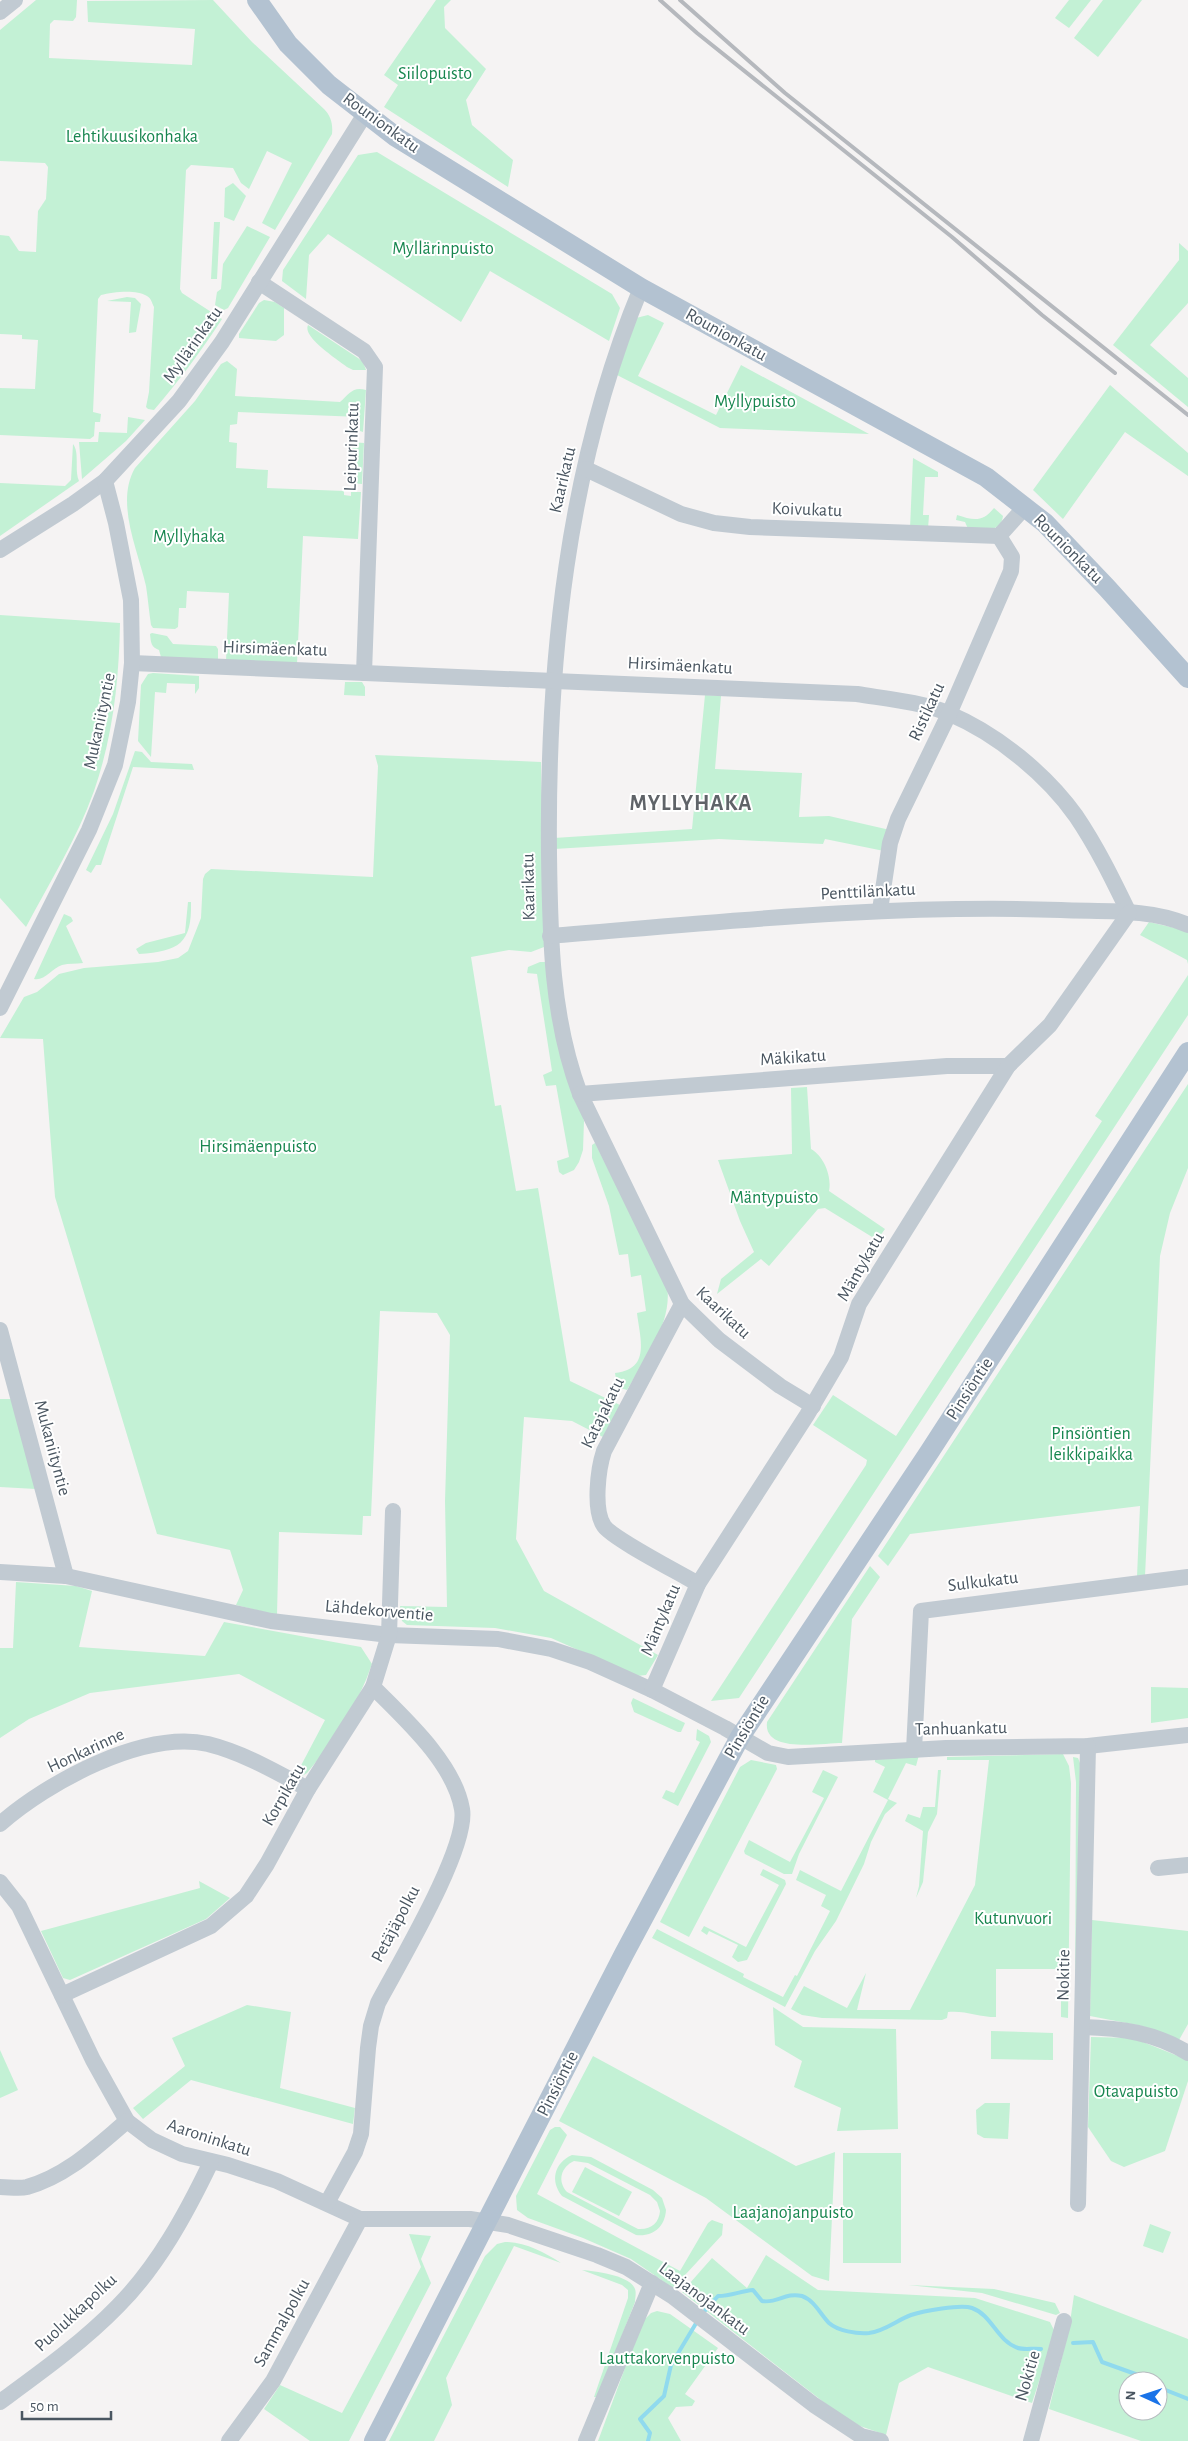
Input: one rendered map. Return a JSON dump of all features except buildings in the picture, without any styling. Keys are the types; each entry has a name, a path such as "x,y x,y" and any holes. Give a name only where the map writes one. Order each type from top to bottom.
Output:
{"main road":[{"name":"Rounionkatu","path":"257,0 288,44 329,85 396,137 641,288 977,472 1044,523 1108,588 1188,678"},
{"name":"Pinsiöntie","path":"374,2441 624,1954 740,1737 930,1451 1188,1052"}],"street":[{"path":"0,12 15,0"},
{"name":"Myllärinkatu","path":"0,550 73,504 105,481 179,401 222,342 365,114"},
{"name":"Leipurinkatu","path":"259,282 364,351 375,367 364,673"},
{"name":"Kaarikatu","path":"641,288 612,369 569,541 554,680 548,775 550,936 562,1033 570,1067 580,1094 611,1153 682,1304 719,1340 780,1386 813,1406"},
{"name":"Koivukatu","path":"586,469 682,514 714,523 806,530 999,536"},
{"name":"Mukaniityntie","path":"0,1008 70,870 108,782 115,765 127,710 132,663 132,628 127,573 105,481"},
{"path":"999,536 1024,507"},
{"name":"Ristikatu","path":"880,910 889,851 898,819 949,714 1011,571 1012,557 999,536"},
{"name":"Hirsimäenkatu","path":"132,663 857,694 891,699 949,714 992,738 1027,765 1074,814 1088,835 1129,913"},
{"name":"Penttilänkatu","path":"550,936 880,910 990,908 1129,913 1188,925"},
{"name":"Mäntykatu","path":"652,1690 698,1584 813,1406 842,1357 859,1304 1008,1066 1050,1025 1129,913"},
{"name":"Mäkikatu","path":"580,1094 947,1066 1008,1066"},
{"name":"Katajakatu","path":"682,1304 604,1451 599,1470 598,1514 608,1532 698,1584"},
{"name":"Mukaniityntie","path":"0,1330 66,1576"},
{"name":"Korpikatu","path":"62,1995 211,1926 228,1914 246,1896 267,1864 308,1789 373,1687 389,1635 393,1511"},
{"name":"Lähdekorventie","path":"0,1572 66,1576 271,1621 389,1635 516,1641 577,1657 652,1690 740,1737"},
{"name":"Sulkukatu","path":"914,1750 921,1611 1188,1577"},
{"name":"Petäjäpolku","path":"327,2203 355,2152 361,2134 368,2048 371,2026 378,2003 447,1870 462,1829 462,1810 454,1785 445,1768 414,1729 373,1687"},
{"name":"Tanhuankatu","path":"740,1737 768,1753 788,1757 914,1750 1088,1746 1188,1735"},
{"name":"Honkarinne","path":"0,1824 40,1794 89,1767 132,1749 170,1742 206,1744 244,1756 308,1789"},
{"name":"Nokitie","path":"1078,2204 1088,1746"},
{"path":"1158,1868 1188,1865"},
{"name":"Aaroninkatu","path":"0,1882 19,1906 93,2060 127,2122 152,2140 182,2154 228,2165 277,2181 360,2219 470,2219 487,2222"},
{"path":"1083,2027 1141,2032 1173,2044 1188,2053"},
{"path":"0,2187 26,2187 58,2175 94,2150 127,2122"},
{"name":"Puolukkapolku","path":"0,2402 78,2343 120,2305 161,2253 211,2162"},
{"name":"Sammalpolku","path":"229,2441 273,2381 360,2219"},
{"name":"Laajanojankatu","path":"487,2222 508,2225 597,2255 626,2267 652,2283 700,2318 814,2405 861,2436 881,2441"},
{"path":"586,2441 652,2283"},
{"name":"Nokitie","path":"1031,2441 1064,2321"}],"green space":[{"name":"Lehtikuusikonhaka","path":"36,0 77,0 76,17 73,21 54,20 50,24 49,58 192,65 195,29 88,22 87,1 213,0 252,42 324,109 330,117 332,124 332,134 275,230 262,223 292,163 267,151 249,189 241,183 233,168 191,165 186,170 180,289 182,293 222,319 190,366 154,410 148,409 146,407 149,392 154,307 148,297 137,292 118,292 101,295 98,299 93,412 101,414 100,422 95,422 94,436 90,439 0,435 0,388 35,389 38,340 22,339 22,335 0,334 0,235 9,236 19,251 36,252 38,211 46,199 48,167 45,163 0,161 0,30"},
{"name":"Siilopuisto","path":"436,0 451,0 444,7 445,28 486,69 466,100 472,125 513,160 508,187 384,107 398,85 384,75"},
{"path":"1069,0 1091,0 1069,28 1055,18"},
{"path":"1103,0 1142,0 1098,57 1074,38"},
{"name":"Myllärinpuisto","path":"377,152 612,294 620,308 609,341 490,271 461,322 328,234 309,255 306,299 282,281 283,270 358,155"},
{"path":"233,183 246,196 234,221 224,217 225,188"},
{"path":"214,222 220,222 217,279 211,279"},
{"path":"247,226 270,237 228,308 224,310 215,305 217,292 221,289 223,264"},
{"path":"1179,243 1188,251 1188,303 1150,345 1188,378 1188,407 1113,345 1179,260"},
{"path":"127,297 135,298 141,304 136,332 129,333 131,302 107,301"},
{"path":"264,300 275,302 284,308 284,335 276,341 239,338 239,334 259,303"},
{"name":"Myllypuisto","path":"648,315 664,323 638,376 716,415 741,365 869,434 720,428 617,375 636,318"},
{"path":"308,325 358,358 363,362 366,370 353,370 347,367 310,336"},
{"name":"Myllyhaka","path":"227,361 237,369 235,396 340,402 354,390 366,390 363,432 360,431 360,417 238,412 237,424 230,425 229,442 237,443 236,468 268,470 267,488 344,491 344,495 351,496 351,492 361,492 358,539 303,536 297,664 226,661 229,593 187,591 186,608 179,608 178,627 175,629 153,628 151,625 146,586 130,527 127,496 129,482 135,468 195,401 221,364"},
{"path":"1110,385 1188,453 1188,476 1125,432 1063,519 1033,490"},
{"path":"128,417 145,420 126,441 82,479 79,442 98,442 99,432 127,433"},
{"path":"351,442 364,443 362,484 349,483"},
{"path":"73,444 76,452 79,481 0,536 0,483 65,486 71,480"},
{"path":"913,458 938,472 938,477 925,477 923,515 929,515 928,529 910,529"},
{"path":"994,508 1003,516 999,525 990,530 969,531 965,522 956,520 957,515 973,519 981,518 990,513"},
{"path":"0,615 120,623 114,708 101,770 79,826 26,927 0,898"},
{"path":"150,634 167,636 173,644 216,646 218,649 218,660 161,657 159,650 154,648 152,644"},
{"path":"148,674 199,676 199,688 195,694 195,684 167,683 166,693 155,692 151,757 138,741 141,685"},
{"path":"345,682 362,682 365,687 365,696 344,695"},
{"path":"705,695 721,696 715,769 802,773 799,817 829,816 890,830 884,851 825,839 823,844 719,839 554,849 554,838 692,829"},
{"path":"135,751 142,752 151,762 192,764 194,770 133,767 101,865 96,865 91,873 86,870 113,814"},
{"name":"Hirsimäenpuisto","path":"375,755 541,762 544,947 531,952 509,950 471,957 495,1106 501,1105 516,1191 538,1188 570,1381 620,1405 603,1437 572,1421 524,1417 516,1539 544,1591 658,1655 646,1675 637,1676 551,1638 495,1628 407,1625 402,1621 400,1606 447,1607 445,1501 450,1335 437,1313 380,1311 371,1516 363,1516 362,1535 279,1532 277,1615 236,1605 243,1590 230,1550 157,1534 55,1197 43,1039 0,1038 24,997 37,992 59,974 84,968 158,962 178,958 188,951 201,918 203,879 205,874 211,869 373,877 378,766"},
{"path":"188,902 191,902 189,927 186,936 180,943 164,951 139,954 136,949 146,943 185,933"},
{"path":"64,914 71,917 73,921 66,926 83,963 62,965 42,978 34,979"},
{"path":"1149,922 1188,931 1188,964 1187,960 1140,935"},
{"path":"540,962 547,962 584,1121 583,1150 579,1162 574,1170 563,1175 559,1172 557,1161 569,1157 556,1085 546,1086 543,1075 552,1071 537,974 527,973 528,967"},
{"path":"1188,975 1188,1015 739,1698 711,1701 866,1465 867,1460 813,1425 833,1395 896,1436 1102,1121 1095,1116"},
{"name":"Pinsiöntien leikkipaikka","path":"1188,1084 1188,1168 1170,1213 1160,1256 1145,1576 1137,1577 1140,1506 910,1534 888,1566 878,1556"},
{"name":"Mäntypuisto","path":"807,1087 811,1149 816,1152 826,1167 830,1185 829,1191 885,1229 877,1240 825,1208 818,1209 769,1266 761,1259 717,1294 721,1279 754,1252 740,1221 718,1160 792,1154 791,1088"},
{"path":"595,1143 667,1285 668,1299 662,1326 649,1353 627,1390 617,1387 615,1373 634,1366 639,1359 641,1342 637,1313 646,1311 641,1275 631,1277 628,1254 619,1255 609,1206 592,1158 592,1145"},
{"path":"0,1399 13,1399 36,1489 0,1487"},
{"path":"870,1566 880,1577 852,1619 842,1743 796,1745 774,1739 768,1732 767,1722"},
{"path":"16,1582 76,1586 92,1591 79,1647 205,1656 224,1622 361,1647 372,1664 360,1694 336,1735 317,1761 302,1776 296,1775 325,1720 239,1674 90,1693 29,1719 0,1738 0,1648 13,1648"},
{"path":"1151,1687 1188,1688 1188,1718 1151,1723"},
{"path":"633,1698 685,1723 681,1732 634,1712 631,1703"},
{"path":"697,1729 709,1736 711,1742 678,1806 662,1798 666,1790 674,1793 700,1742 696,1740"},
{"name":"Kutunvuori","path":"1063,1754 1069,1766 1071,1783 1068,2018 1061,2017 1061,1969 996,1969 996,2017 948,2012 947,2018 942,2020 822,2018 802,2015 791,2009 804,1986 847,2008 866,1973 857,2010 910,2010 975,1885 989,1760 947,1760 947,1757"},
{"path":"919,1755 916,1766 906,1763 888,1799 897,1803 885,1814 871,1842 864,1864 836,1921 815,1951 785,2007 652,1938 657,1929 744,1974 743,1977 783,1997 795,1975 797,1976 830,1911 821,1906 826,1895 796,1880 800,1870 841,1891 888,1800 873,1792 885,1767 875,1762 875,1757"},
{"path":"1073,1757 1078,1758 1080,1763 1075,2014 1076,1782"},
{"path":"751,1760 776,1765 777,1769 689,1937 660,1922 740,1767"},
{"path":"823,1770 838,1777 799,1854 792,1874 784,1874 745,1854 744,1851 749,1840 790,1862 824,1798 812,1792"},
{"path":"938,1770 941,1770 937,1814 928,1832 923,1882 916,1898 919,1886 923,1831 905,1821 908,1814 920,1818 923,1807 935,1807"},
{"path":"763,1869 785,1880 786,1884 747,1960 738,1962 732,1957 738,1945 709,1931 707,1935 701,1931 704,1926 746,1947 779,1885 760,1875"},
{"path":"199,1881 230,1898 206,1919 70,1980 63,1978 41,1931 200,1888"},
{"path":"1092,1920 1188,1931 1188,2024 1179,2040 1142,2026 1090,2016"},
{"path":"247,2005 291,2012 280,2088 355,2108 353,2124 191,2080 143,2119 133,2108 185,2066 172,2038"},
{"path":"773,2007 803,2027 896,2029 898,2129 837,2131 841,2108 794,2087 802,2061 775,2045"},
{"path":"991,2031 1053,2033 1053,2060 991,2059"},
{"name":"Otavapuisto","path":"1091,2037 1133,2038 1188,2060 1188,2081 1165,2151 1124,2167 1111,2161 1088,2127"},
{"path":"0,2050 18,2090 0,2098"},
{"name":"Laajanojanpuisto","path":"593,2056 796,2166 835,2152 829,2281 812,2276 706,2198 559,2121"},
{"path":"985,2103 1010,2103 1008,2139 984,2138 977,2134 976,2110"},
{"path":"560,2127 567,2135 537,2194 680,2271 708,2223 712,2220 723,2224 722,2235 673,2288 631,2259 583,2238 528,2218 517,2210 516,2196 550,2130"},
{"path":"843,2153 901,2153 901,2263 843,2263"},
{"path":"572,2155 591,2157 653,2190 662,2198 666,2210 661,2226 648,2234 636,2235 562,2196 555,2179 558,2168 566,2158","holes":["574,2161 588,2163 650,2195 657,2202 660,2211 654,2225 638,2229 567,2192 561,2179 563,2171"]},
{"path":"585,2167 632,2192 619,2216 572,2192"},
{"path":"1150,2224 1171,2232 1163,2253 1143,2246"},
{"path":"409,2234 431,2236 421,2259 431,2283 349,2441 310,2441 264,2409 280,2385 342,2413 421,2267"},
{"path":"505,2242 534,2248 561,2263 514,2246 446,2378 452,2405 434,2441 389,2441 485,2256 497,2244"},
{"path":"766,2255 818,2290 975,2298 1050,2322 1055,2332 1032,2403 928,2367 899,2383 886,2435 860,2426 839,2414 682,2292 712,2258 747,2288"},
{"path":"582,2270 625,2279 635,2290 635,2302 598,2397 594,2397 628,2298 628,2290 622,2285"},
{"path":"908,2285 994,2289 1055,2303 1060,2313 1056,2315 982,2293"},
{"path":"1074,2295 1188,2339 1188,2441 1141,2441 1049,2409 1069,2329"},
{"name":"Lauttakorvenpuisto","path":"657,2311 670,2314 718,2348 685,2394 695,2401 692,2406 676,2407 668,2418 681,2441 598,2441 642,2322 651,2313"}],"waterway":[{"path":"702,2314 718,2296 753,2290 762,2301 772,2301 796,2295 802,2296 814,2304 833,2326 853,2332 869,2333 917,2313 942,2308 967,2307 979,2311 985,2316 999,2334 1011,2345 1020,2349 1041,2349"},
{"path":"648,2441 650,2433 640,2419 664,2396 671,2365 698,2320"},
{"path":"1073,2343 1093,2342 1102,2362 1127,2371"},
{"path":"1168,2391 1188,2399"}],"railway":[{"path":"660,0 697,33 952,237 1042,315 1115,373"},
{"path":"680,0 785,93 1188,415"}],"district":[{"name":"MYLLYHAKA","path":"691,803"}]}
